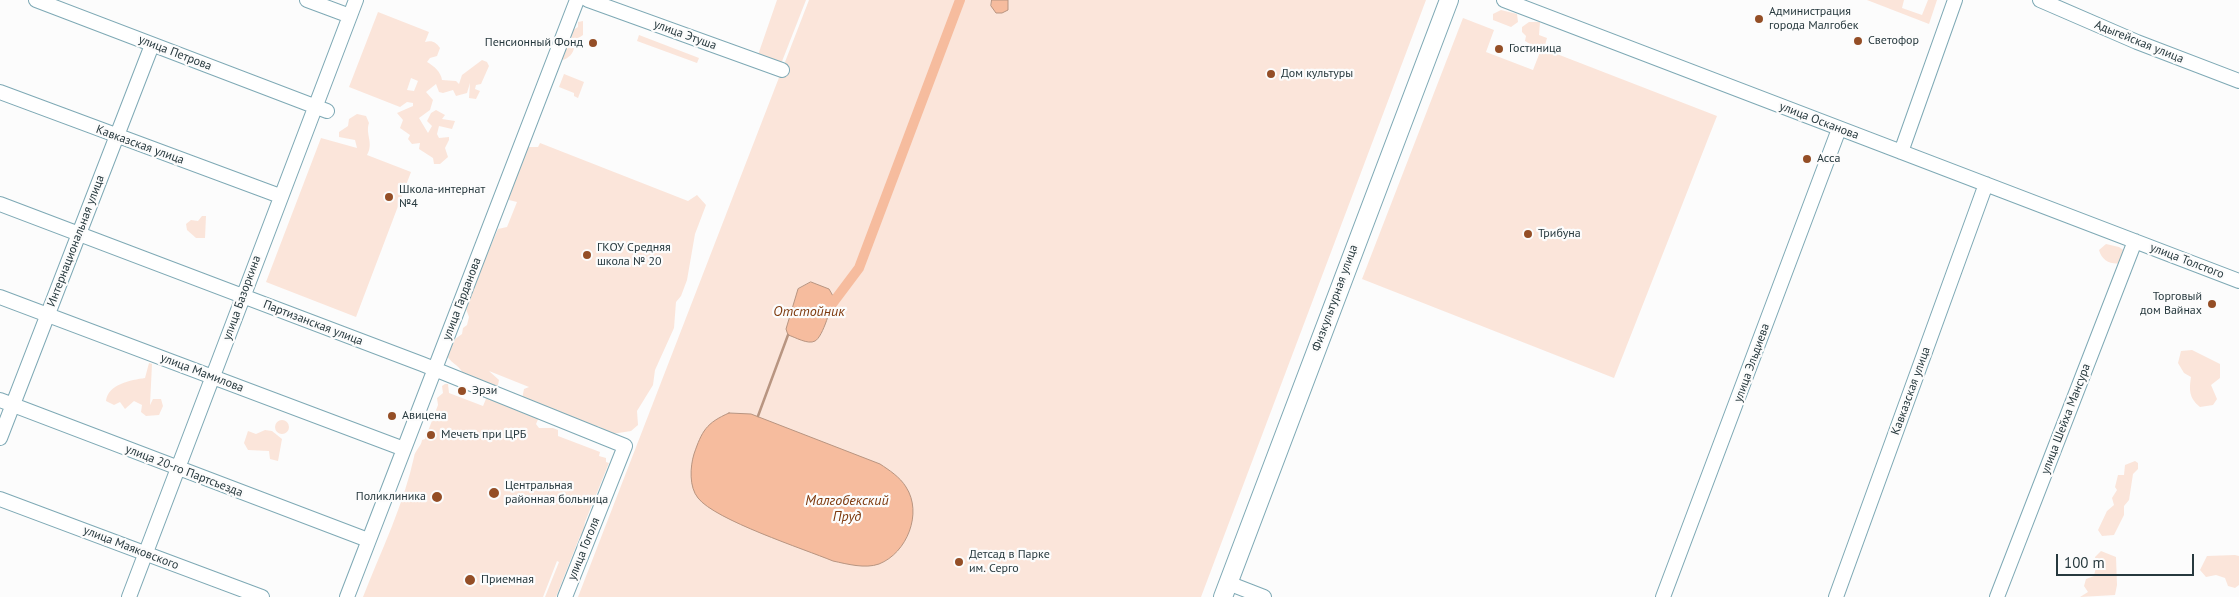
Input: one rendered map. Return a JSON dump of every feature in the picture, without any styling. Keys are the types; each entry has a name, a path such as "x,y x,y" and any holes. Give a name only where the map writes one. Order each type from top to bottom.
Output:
{"main road":[{"name":"Физкультурная улица","path":"1226,590 1449,0"}],"street":[{"name":"улица Петрова","path":"36,0 321,109"},
{"path":"307,0 350,16"},
{"name":"улица Базоркина","path":"129,597 280,196 321,109 356,0"},
{"name":"улица Гарданова","path":"346,597 577,0"},
{"name":"улица Этуша","path":"588,0 782,70"},
{"name":"улица Осканова","path":"1504,0 2135,241"},
{"path":"1901,152 1955,0"},
{"name":"Адыгейская улица","path":"2040,0 2137,42 2239,81"},
{"name":"Интернациональная улица","path":"0,438 6,403 47,315 152,45"},
{"name":"Кавказская улица","path":"0,92 280,196"},
{"name":"улица Эльдиева","path":"1663,597 1839,129"},
{"name":"Кавказская улица","path":"1836,597 1986,184"},
{"name":"Партизанская улица","path":"0,204 435,369 625,446"},
{"name":"улица Толстого","path":"2135,241 2239,281"},
{"name":"улица Шейха Мансура","path":"1997,597 2135,241"},
{"name":"улица Мамилова","path":"0,297 404,449"},
{"name":"улица 20-го Партсъезда","path":"6,403 368,540"},
{"name":"улица Гоголя","path":"565,597 625,446"},
{"name":"улица Маяковского","path":"0,499 262,597"},
{"path":"1226,590 1264,597"}],"shaded area":[{"path":"777,0 806,0 781,64 758,55"},
{"path":"809,0 1426,0 1201,597 578,597"},
{"path":"1867,0 1904,0 1902,8 1922,15 1928,0 1937,0 1929,24"},
{"path":"1501,10 1517,14 1518,22 1511,27 1493,20 1493,14"},
{"path":"378,12 429,32 425,42 434,42 440,48 437,56 430,58 427,62 437,70 442,80 456,81 459,84 462,75 482,60 487,62 489,66 481,84 476,85 475,89 480,91 476,99 469,98 470,83 467,93 456,96 453,90 443,93 439,92 436,84 426,92 433,100 430,110 419,118 428,133 432,126 427,121 431,113 436,110 445,115 442,119 455,121 452,129 439,126 437,134 439,138 449,137 445,148 448,157 440,164 434,164 433,158 419,149 420,143 412,144 408,139 410,135 400,128 403,120 397,113 413,106 413,103 407,102 400,107 349,87","holes":["411,78 418,81 414,91 407,90"]},
{"path":"1463,18 1494,30 1486,52 1533,70 1540,52 1531,50 1530,44 1525,41 1526,36 1522,32 1522,27 1529,22 1540,22 1539,35 1547,38 1544,49 1717,116 1614,378 1362,279"},
{"path":"583,21 583,35 577,39 579,43 569,45 573,30 578,27 578,22"},
{"path":"639,35 699,58 697,63 637,41"},
{"path":"568,46 574,47 573,51 562,60 564,49"},
{"path":"564,74 584,82 578,98 574,96 574,93 559,87"},
{"path":"357,114 366,116 369,123 370,146 367,155 411,172 356,317 266,282 321,138 357,148 355,140 339,137 339,132 348,126 349,119"},
{"name":"ГКОУ Средняя школа № 20","path":"540,143 688,201 697,195 706,205 695,234 687,280 681,296 676,302 674,328 655,370 653,385 637,411 638,425 631,431 612,434 598,426 591,426 522,399 524,389 529,387 489,371 499,380 498,385 493,387 464,376 447,356 455,339 462,334 463,328 467,325 469,317 466,309 468,298 498,229 507,227 517,202 509,200 508,194 526,147 538,147"},
{"path":"202,216 206,216 205,238 196,238 187,230 186,224 191,220 198,221"},
{"path":"2106,244 2119,247 2125,251 2122,263 2111,263 2102,257 2099,250"},
{"path":"2192,350 2220,364 2220,378 2211,385 2217,399 2213,405 2200,407 2196,404 2191,394 2191,377 2184,373 2178,363 2181,351"},
{"path":"149,363 152,364 150,405 153,399 161,399 163,406 159,415 146,416 141,412 142,405 134,401 125,409 120,402 114,405 106,401 111,391 121,384 145,378"},
{"name":"Центральная районная больница","path":"448,384 449,393 483,406 488,394 540,415 536,424 539,428 558,430 558,436 600,452 599,456 606,458 606,462 609,463 585,522 583,535 580,536 556,597 545,597 559,562 557,561 543,597 363,597 398,510 415,455 422,440 425,439 438,405 437,398 443,393 442,386"},
{"path":"282,420 287,422 289,427 287,432 282,434 277,432 275,427 277,422"},
{"path":"265,430 272,431 282,439 278,461 270,459 269,451 248,450 244,443 248,431 256,434"},
{"path":"2135,461 2138,463 2138,469 2133,474 2129,500 2124,506 2124,515 2114,535 2102,536 2098,530 2107,511 2114,505 2112,498 2117,490 2115,487 2118,475 2124,475 2125,465"},
{"path":"2101,551 2116,557 2117,585 2115,595 2080,597 2088,592 2084,586 2086,579 2094,576 2096,567 2095,557"},
{"path":"2207,556 2239,556 2239,585 2235,588 2228,586 2225,578 2216,575 2206,577 2200,570"}],"water":[{"path":"992,0 1008,0 1008,10 996,13 991,6"},
{"name":"Отстойник","path":"811,282 829,289 833,296 821,334 815,341 809,342 788,335 786,329 798,289"},
{"name":"Малгобекский Пруд","path":"729,413 751,414 880,464 894,474 906,487 911,497 913,508 909,531 897,551 889,559 879,564 868,566 856,566 833,561 782,542 707,507 698,498 693,488 691,471 694,454 700,439 710,424"}],"waterway":[{"path":"832,304 859,268 960,0"},
{"path":"758,416 788,335"}],"place":[{"name":"Администрация города Малгобек","path":"1759,19"},
{"name":"Светофор","path":"1858,41"},
{"name":"Пенсионный Фонд","path":"593,43"},
{"name":"Гостиница","path":"1499,49"},
{"name":"Дом культуры","path":"1271,74"},
{"name":"Асса","path":"1807,159"},
{"name":"Школа-интернат №4","path":"389,197"},
{"name":"Трибуна","path":"1528,234"},
{"name":"ГКОУ Средняя школа № 20","path":"587,255"},
{"name":"Торговый дом Вайнах","path":"2212,304"},
{"name":"Эрзи","path":"462,391"},
{"name":"Авицена","path":"392,416"},
{"name":"Мечеть при ЦРБ","path":"431,435"},
{"name":"Центральная районная больница","path":"494,493"},
{"name":"Поликлиника","path":"437,497"},
{"name":"Детсад в Парке им. Серго","path":"959,562"},
{"name":"Приемная","path":"470,580"}]}
